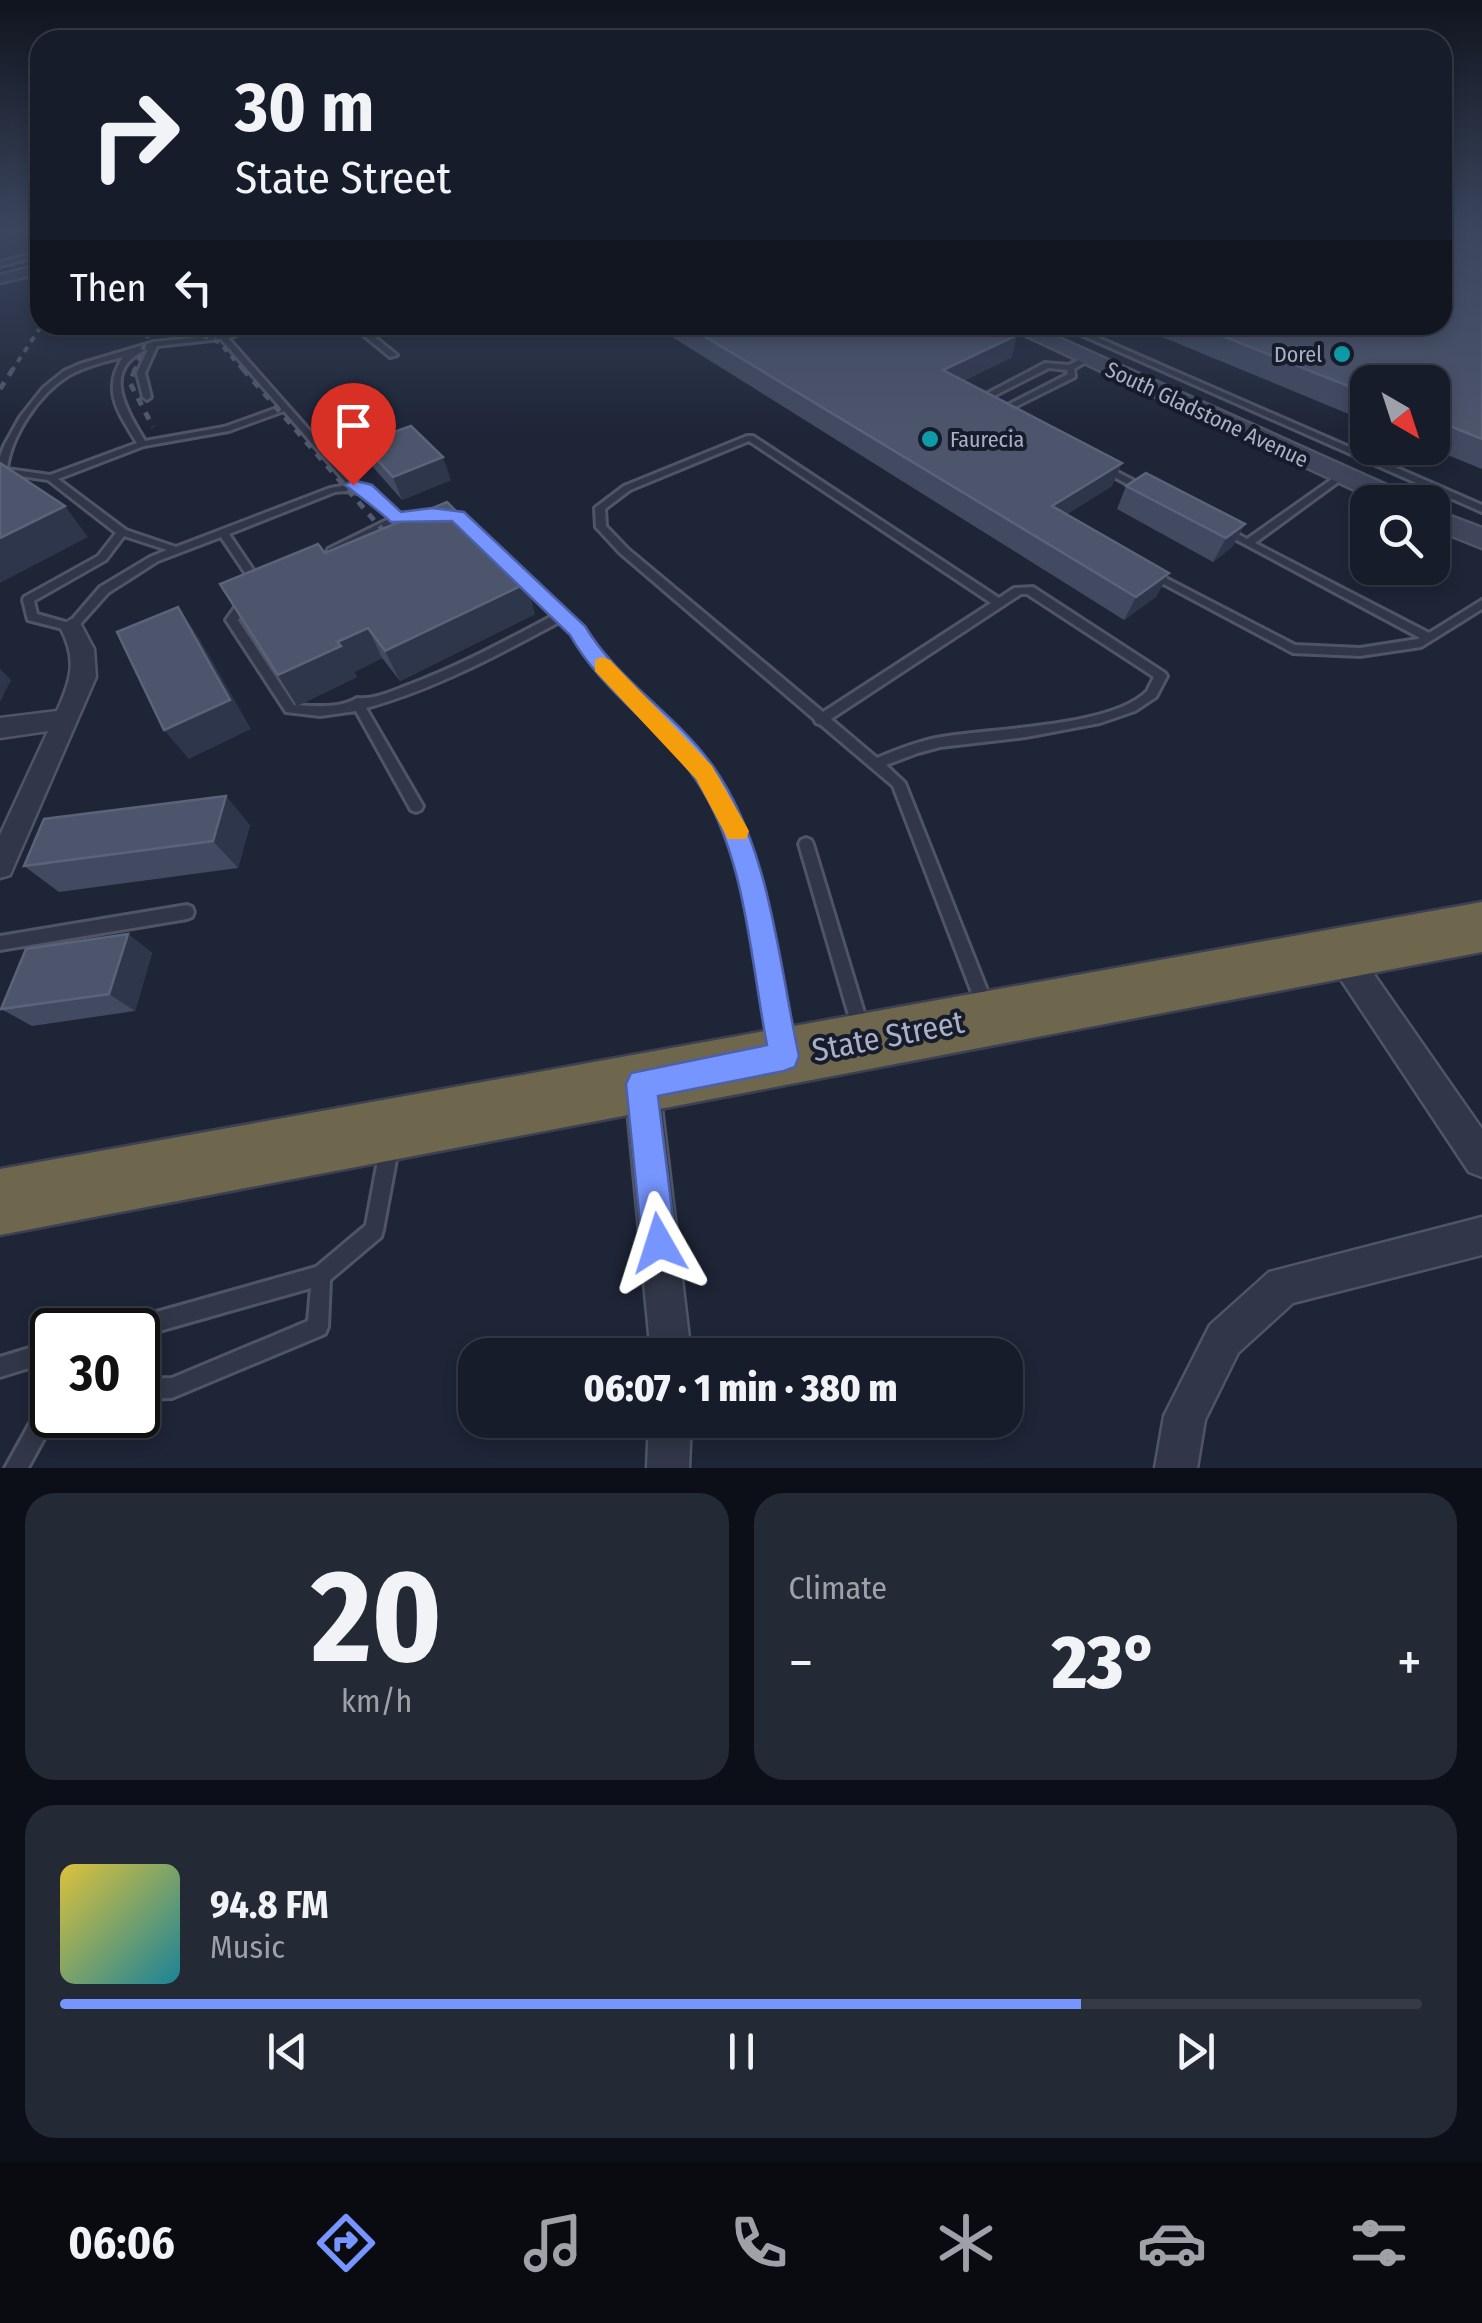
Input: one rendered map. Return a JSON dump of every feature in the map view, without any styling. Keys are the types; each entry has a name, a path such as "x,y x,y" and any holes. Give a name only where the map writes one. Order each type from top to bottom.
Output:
{"highway":[{"name":"State Street","path":"0,1202 1482,927"}],"street":[{"name":"South Gladstone Avenue","path":"1030,335 1078,363 1362,485"},
{"path":"1450,525 1482,540"},
{"path":"0,866 84,677 83,650 71,628"},
{"path":"3,733 64,720"},
{"path":"1341,953 1482,1159"},
{"path":"642,1084 669,1338"},
{"path":"1176,1468 1185,1416 1224,1339 1283,1286 1482,1236"},
{"path":"668,1468 669,1438"}],"lane":[{"path":"177,550 122,532 51,478 2,471 2,456 31,408 65,373 153,346 229,335"},
{"path":"368,335 393,355"},
{"path":"1087,335 1482,509"},
{"path":"226,336 353,485 366,489 397,518"},
{"path":"147,398 141,374 153,346"},
{"path":"136,351 119,366 116,390 142,444"},
{"path":"1015,421 976,401 1048,365 1078,363"},
{"path":"998,412 1072,375 1078,363"},
{"path":"0,485 13,479 51,478 142,444 226,428 286,408"},
{"path":"990,1017 898,783 624,551 602,527 600,508 627,488 737,439 750,438 999,603"},
{"path":"1098,465 1165,500"},
{"path":"1248,544 1342,476"},
{"path":"122,532 102,558 28,600 32,616 71,628 104,590 177,550 353,485"},
{"path":"321,556 397,518 445,515"},
{"path":"1214,526 1429,638"},
{"path":"223,532 256,583"},
{"path":"90,565 122,579"},
{"path":"1136,565 1293,649 1360,652 1429,638 1482,604"},
{"path":"509,566 561,616 704,772 740,836 784,1056"},
{"path":"273,576 256,583 232,620 280,700 290,710 310,714 447,675 561,616"},
{"path":"820,720 1018,591 1040,595 1157,671 1161,682 1139,701 1096,719 938,742 874,764"},
{"path":"357,703 416,806"},
{"path":"806,844 864,1041"},
{"path":"0,943 187,912"},
{"path":"160,1321 321,1275 374,1230 392,1130"},
{"path":"160,1388 172,1388 318,1327 321,1275"},
{"path":"0,1367 30,1358"},
{"path":"16,1468 33,1438"}],"building":[{"path":"1452,297 1482,297 1482,439 1450,426 1450,365 1350,365 1350,387 1220,335 1452,335"},
{"name":"Faurecia","path":"703,335 1017,335 943,370 1122,463 1052,506 1169,573 1136,597"},
{"path":"411,426 443,457 393,477 362,443"},
{"path":"0,463 65,506 0,538"},
{"path":"1146,473 1245,524 1226,538 1126,486"},
{"path":"447,502 527,583 385,651 368,628 337,642 341,646 278,675 220,584 318,544 325,553"},
{"path":"178,607 230,700 164,730 117,632"},
{"path":"226,796 213,841 24,866 44,819"},
{"path":"128,934 109,994 1,1009 26,949"}],"railway":[{"path":"11,372 35,335"},
{"path":"134,372 148,335"},
{"path":"203,335 220,343 245,372"},
{"path":"0,389 13,369"},
{"path":"135,369 130,383 153,427"},
{"path":"243,369 387,535"}],"slow traffic":[{"path":"602,665 704,772 737,831"}],"place":[{"name":"Dorel","path":"1342,354"},
{"name":"Faurecia","path":"930,439"}],"route":[{"path":"353,485 366,489 397,518 457,516 578,631 590,652 670,733 704,772 740,836 784,1056 642,1084 659,1243"}]}
